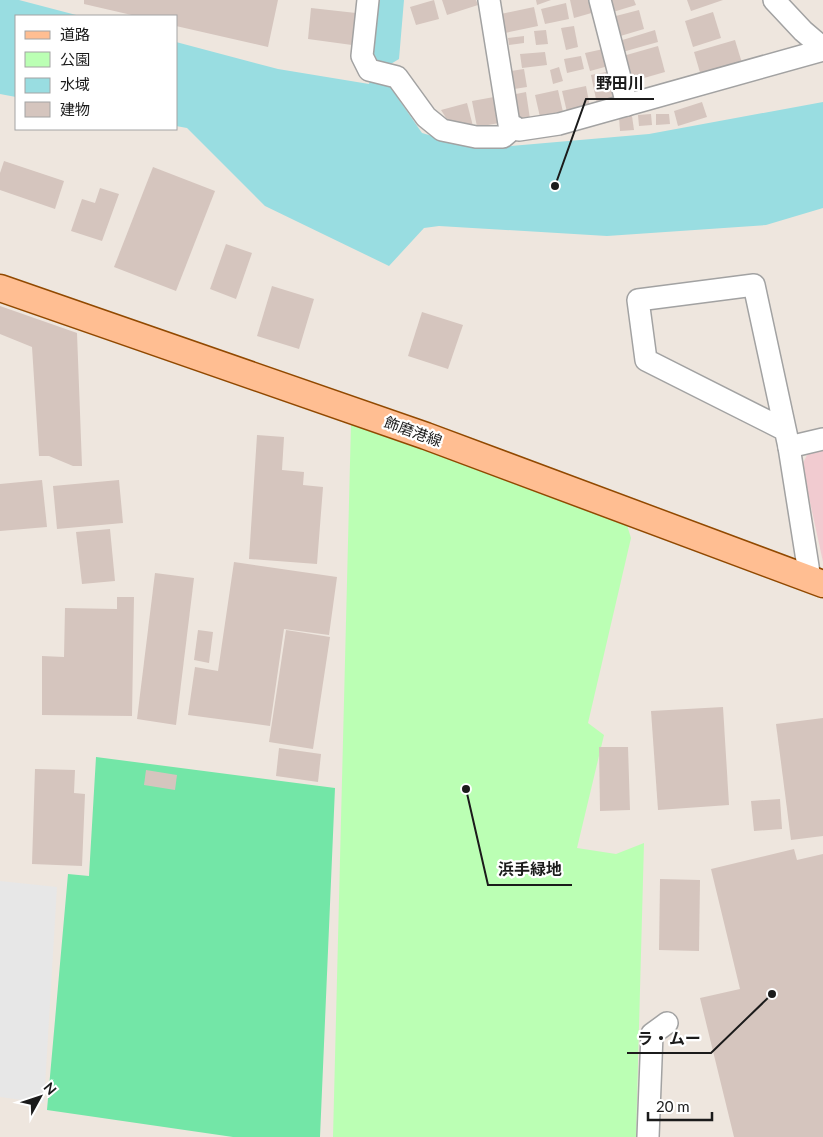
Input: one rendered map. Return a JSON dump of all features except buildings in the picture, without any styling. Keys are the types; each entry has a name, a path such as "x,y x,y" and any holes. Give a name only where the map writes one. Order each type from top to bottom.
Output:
{"main road":[{"name":"飾磨港線","path":"0,288 426,436 817,581"}],"street":[{"path":"368,0 362,56 369,70 397,77 426,117 442,130 476,138 503,137 514,127"},
{"path":"489,0 509,124 519,130 558,124 823,49"},
{"path":"600,0 627,105"},
{"path":"774,0 802,31 823,49"},
{"path":"817,581 787,438 754,285 638,300 646,360 787,438 823,439"},
{"path":"648,1137 652,1034 667,1023"}],"shaded area":[{"path":"823,448 823,562 802,465 809,451"},
{"path":"0,881 57,887 44,1103 0,1097"}],"green space":[{"path":"351,423 626,522 631,538 588,723 604,735 577,848 616,854 644,843 636,1137 333,1137"},
{"path":"96,757 335,788 320,1137 233,1137 47,1110 68,874 89,876"}],"water":[{"path":"0,0 19,0 76,15 15,15 15,97 0,94"},
{"path":"376,0 404,0 399,59 389,65 391,88 422,133 477,149 649,134 823,102 823,208 766,225 607,236 439,226 424,228 389,266 265,206 187,128 178,126 178,43 278,69 369,84 376,59 371,55"}],"place":[{"name":"野田川","path":"555,186"},
{"name":"浜手緑地","path":"466,789"},
{"name":"ラ・ムー","path":"772,994"}]}
